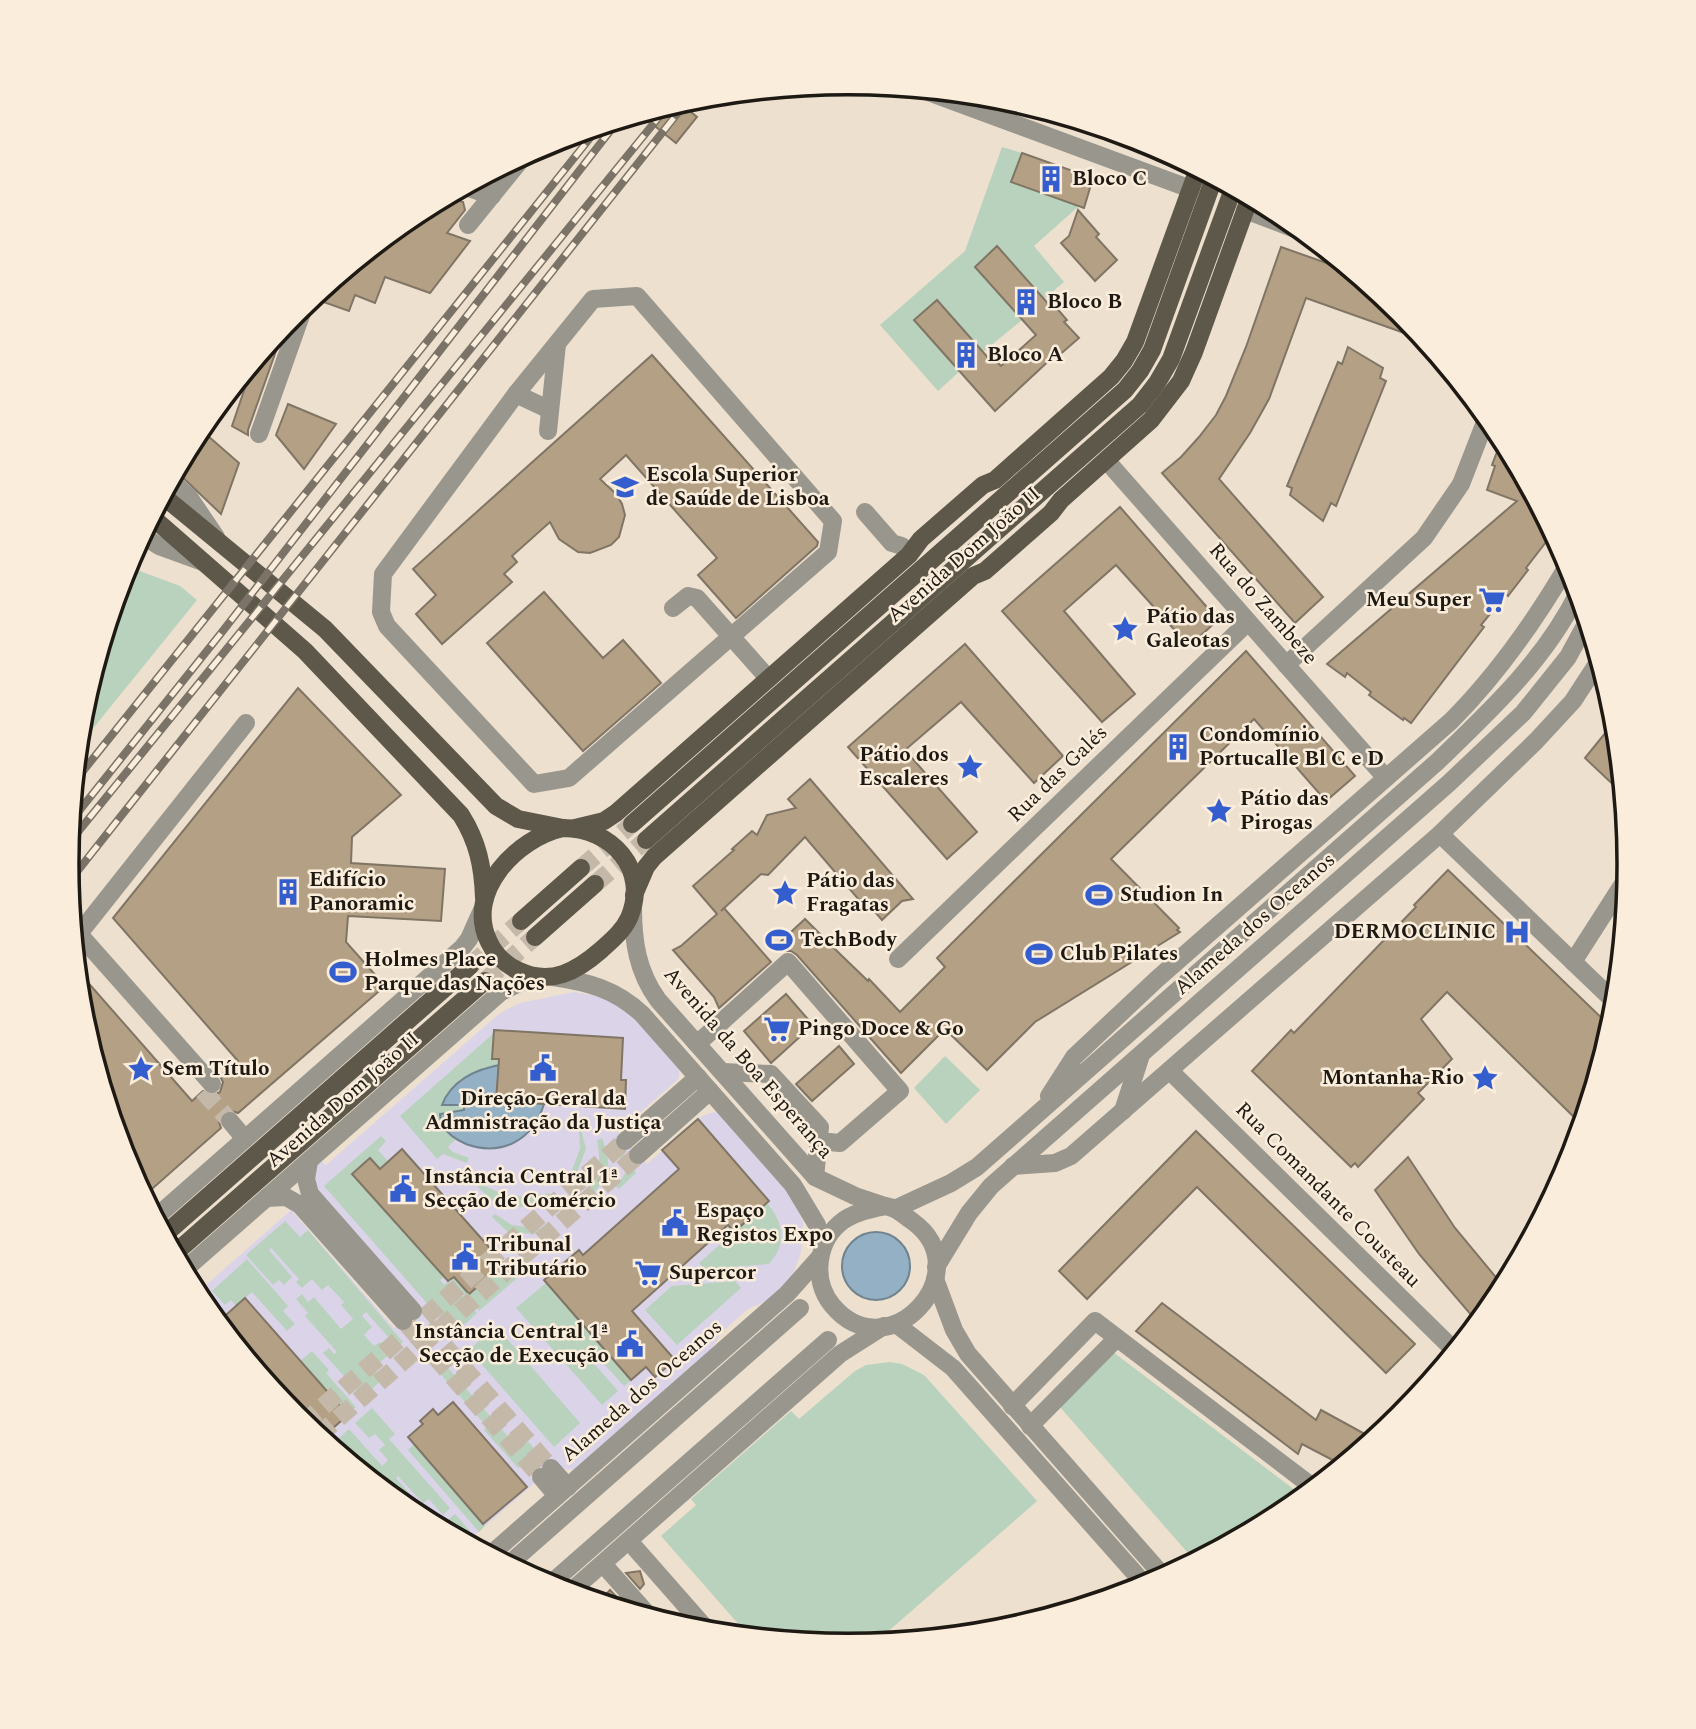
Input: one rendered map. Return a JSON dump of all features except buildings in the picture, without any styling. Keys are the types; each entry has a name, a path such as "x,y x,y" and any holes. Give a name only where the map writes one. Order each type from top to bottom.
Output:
{"main road":[{"name":"Avenida Dom João II","path":"569,828 604,821 615,813 906,551 983,485 995,480 1118,369 1135,342 1195,179"},
{"name":"Avenida Dom João II","path":"632,824 1116,398 1140,371 1159,331 1211,187"},
{"name":"Avenida Dom João II","path":"646,840 1140,405 1157,383 1176,346 1230,196"},
{"name":"Avenida Dom João II","path":"633,901 638,881 654,857 973,576 985,571 1042,522 1061,500 1153,417 1181,381 1194,352 1246,206"},
{"path":"1031,501 1061,500"},
{"path":"159,523 305,651 461,815 480,854 484,876 485,934 498,956 517,971 547,977 576,970 605,947 622,929 633,901 631,871 618,850 599,835 539,825 518,819 496,806 325,629 170,502"},
{"path":"906,551 941,552"},
{"path":"483,904 494,876 502,867 540,836 569,828"},
{"path":"521,921 581,868"},
{"path":"536,937 595,884"},
{"name":"Avenida Dom João II","path":"171,1229 470,966"},
{"name":"Avenida Dom João II","path":"181,1248 485,981"}],"street":[{"path":"961,104 1191,189"},
{"path":"468,225 509,174"},
{"path":"477,191 492,196"},
{"path":"638,296 833,521 828,552 732,637 569,778 534,784 387,626 381,612 383,574 516,394 557,344 593,299 638,296"},
{"path":"258,435 296,330"},
{"path":"548,431 557,344"},
{"path":"516,394 550,410"},
{"path":"1286,665 1424,538 1461,484 1482,429"},
{"name":"Rua do Zambeze","path":"1106,460 1386,778"},
{"path":"178,487 189,497 222,545"},
{"path":"869,509 892,543 906,551"},
{"path":"150,540 202,562"},
{"name":"Alameda dos Oceanos","path":"1042,1109 1074,1057 1157,979 1451,721 1482,690 1540,612 1561,577"},
{"name":"Alameda dos Oceanos","path":"1566,616 1567,593"},
{"path":"673,608 688,596 697,598 768,678"},
{"name":"Alameda dos Oceanos","path":"891,1207 951,1183 977,1167 1437,762 1508,691 1546,648 1572,605"},
{"name":"Alameda dos Oceanos","path":"1566,616 1577,622"},
{"name":"Rua das Galés","path":"898,959 1248,622"},
{"name":"Alameda dos Oceanos","path":"936,1273 949,1242 979,1198 1449,783 1523,713 1567,657 1581,634"},
{"path":"1013,1166 1063,1160 1123,1111 1440,834 1518,758 1594,677"},
{"name":"Alameda dos Oceanos","path":"1451,721 1508,691"},
{"path":"1518,758 1523,713"},
{"path":"82,933 246,723"},
{"path":"1440,834 1606,993"},
{"path":"1573,962 1616,894"},
{"name":"Avenida da Boa Esperança","path":"633,901 633,931 640,971 657,1000 815,1177 865,1201 891,1207"},
{"name":"Avenida Dom João II","path":"162,1212 462,948 473,932 483,904"},
{"path":"83,948 208,1087"},
{"path":"697,1044 788,962 900,1091 840,1143 829,1142"},
{"path":"547,977 601,986 629,1002 793,1185 817,1225 821,1252 819,1269 824,1292 838,1312 859,1324 890,1325 953,1368 1138,1577"},
{"name":"Avenida Dom João II","path":"191,1264 501,992 526,980 547,977"},
{"path":"1123,1111 1141,1055"},
{"name":"Rua Comandante Cousteau","path":"1170,1071 1448,1345"},
{"path":"722,1072 771,1073 820,1127 815,1177"},
{"path":"625,1141 704,1084"},
{"path":"638,1155 704,1084"},
{"path":"234,1117 250,1135"},
{"path":"267,1198 286,1197 300,1205 408,1316 310,1194 306,1179 309,1161"},
{"path":"821,1252 836,1226 857,1213 891,1207 924,1232 930,1243 936,1273 954,1330 968,1353 1156,1568"},
{"name":"Alameda dos Oceanos","path":"497,1549 787,1294 821,1252"},
{"path":"579,1585 840,1354 918,1311 932,1291 936,1273"},
{"name":"Alameda dos Oceanos","path":"516,1558 800,1308"},
{"path":"1012,1406 1095,1321 1306,1482"},
{"path":"1030,1426 1117,1338"},
{"path":"559,1577 828,1340"},
{"path":"546,1473 563,1491"},
{"path":"629,1541 697,1619"},
{"path":"603,1564 639,1605"}],"shaded area":[{"path":"574,992 603,997 630,1012 679,1068 679,1078 618,1132 647,1164 702,1116 719,1113 793,1198 803,1222 801,1253 793,1274 776,1297 748,1309 722,1332 705,1359 575,1470 555,1465 473,1536 421,1504 341,1443 270,1372 205,1286 291,1210 394,1328 413,1311 314,1191 314,1167 321,1161 326,1165 500,1013 520,1003"}],"green space":[{"path":"1002,147 1022,153 1012,181 1079,206 1034,246 1064,282 1044,299 998,247 975,267 1022,320 983,352 937,300 960,371 938,391 880,325 965,251"},
{"path":"137,570 180,586 197,600 91,731 105,665"},
{"path":"494,1033 505,1064 476,1072 461,1082 442,1105 464,1105 464,1110 440,1114 449,1122 447,1132 456,1139 448,1147 453,1152 469,1158 467,1163 443,1154 437,1159 400,1116"},
{"path":"945,1056 980,1090 946,1124 914,1088"},
{"path":"581,1129 586,1149 577,1172 572,1170 580,1149"},
{"path":"381,1136 386,1141 378,1150 393,1167 353,1174 444,1277 440,1280 444,1285 449,1281 477,1313 454,1334 324,1186"},
{"path":"602,1138 608,1159 607,1173 586,1202 582,1199 598,1171 597,1140"},
{"path":"618,1145 636,1173 619,1189 616,1187 626,1172 616,1147"},
{"path":"481,1183 506,1195 531,1196 550,1193 550,1198 531,1207 527,1204 523,1207 496,1204 478,1187"},
{"path":"767,1203 777,1218 781,1234 779,1249 769,1264 705,1269 699,1263"},
{"path":"495,1214 512,1225 543,1229 543,1234 509,1233 492,1217"},
{"path":"285,1221 300,1237 308,1230 403,1342 397,1347 366,1312 362,1316 372,1327 364,1335 374,1346 380,1342 390,1354 373,1368 383,1379 363,1397 323,1353 329,1348 334,1354 337,1352 305,1316 308,1313 296,1299 302,1294 308,1302 314,1297 341,1329 353,1319 341,1305 344,1302 328,1285 322,1290 312,1279 302,1288 296,1282 299,1279 271,1248 269,1250 292,1277 284,1285 279,1280 273,1285 246,1255"},
{"path":"247,1259 288,1306 283,1311 295,1324 287,1331 252,1292 236,1306 231,1300 225,1305 212,1291"},
{"path":"503,1265 516,1279 479,1311 450,1279 454,1276 470,1294"},
{"path":"735,1281 741,1288 677,1345 645,1310 672,1286"},
{"path":"546,1283 631,1380 624,1386 595,1354 590,1359 618,1391 602,1405 516,1308"},
{"path":"209,1293 227,1314 225,1316"},
{"path":"496,1326 580,1423 554,1447 469,1350"},
{"path":"312,1351 329,1370 326,1373 356,1407 348,1415 300,1361"},
{"path":"1113,1352 1295,1490 1233,1531 1189,1554 1059,1406"},
{"path":"443,1362 518,1448 528,1441 542,1458 530,1470 524,1464 518,1468 484,1430 487,1427 436,1369"},
{"path":"890,1362 902,1364 924,1375 1037,1501 887,1632 798,1632 740,1626 661,1536 696,1505 691,1499 791,1411 799,1419 855,1371 866,1365"},
{"path":"372,1408 395,1434 389,1439 450,1508 443,1515 429,1499 423,1503 398,1476 396,1478 415,1500 343,1445 338,1439 349,1429 382,1466 388,1460 379,1450 385,1445 375,1434 369,1438 355,1423"},
{"path":"414,1444 485,1526 479,1532 408,1450"},
{"path":"455,1514 470,1531 467,1533 447,1521"}],"water":[{"path":"505,1064 544,1104 532,1127 524,1136 504,1147 479,1147 453,1137 444,1127 449,1126 449,1122 441,1122 440,1114 464,1110 464,1105 442,1105 452,1088 476,1072"},
{"path":"876,1232 889,1235 900,1242 907,1253 910,1266 907,1279 900,1290 889,1297 876,1300 863,1297 852,1290 845,1279 842,1266 845,1253 852,1242 863,1235"}],"tunnel":[{"path":"581,868 632,824"},
{"path":"595,884 646,840"},
{"path":"470,966 521,921"},
{"path":"485,981 535,937"},
{"path":"203,1091 230,1121"},
{"path":"312,1416 625,1141"},
{"path":"326,1429 638,1155"},
{"path":"427,1326 551,1468"},
{"path":"417,1336 541,1477"}],"railway":[{"path":"79,869 676,115"},
{"path":"80,830 657,119"},
{"path":"80,809 222,632 608,134"},
{"path":"84,769 587,141"}],"place":[{"name":"Bloco C","path":"1051,179"},
{"name":"Bloco B","path":"1026,302"},
{"name":"Bloco A","path":"966,355"},
{"name":"Escola Superior de Saúde de Lisboa","path":"625,487"},
{"name":"Meu Super","path":"1492,600"},
{"name":"Pátio das Galeotas","path":"1125,629"},
{"name":"Condomínio Portucalle Bl C e D","path":"1178,747"},
{"name":"Pátio dos Escaleres","path":"970,767"},
{"name":"Pátio das Pirogas","path":"1219,811"},
{"name":"Edifício Panoramic","path":"288,892"},
{"name":"Pátio das Fragatas","path":"785,893"},
{"name":"Studion In","path":"1099,895"},
{"name":"DERMOCLINIC","path":"1517,932"},
{"name":"TechBody","path":"779,940"},
{"name":"Club Pilates","path":"1039,954"},
{"name":"Holmes Place Parque das Nações","path":"343,972"},
{"name":"Pingo Doce & Go","path":"777,1029"},
{"name":"Direção-Geral da Admnistração da Justiça","path":"543,1068"},
{"name":"Sem Título","path":"141,1069"},
{"name":"Montanha-Rio","path":"1485,1078"},
{"name":"Instância Central 1ª Secção de Comércio","path":"403,1189"},
{"name":"Espaço Registos Expo","path":"675,1223"},
{"name":"Tribunal Tributário","path":"465,1257"},
{"name":"Supercor","path":"648,1273"},
{"name":"Instância Central 1ª Secção de Execução","path":"630,1344"}]}
